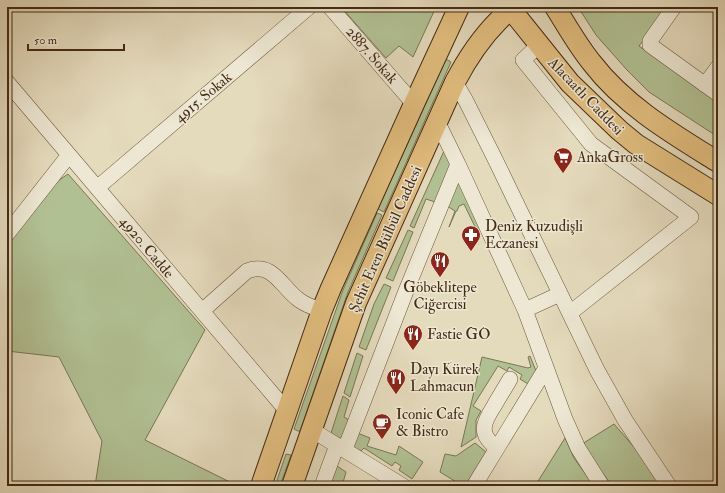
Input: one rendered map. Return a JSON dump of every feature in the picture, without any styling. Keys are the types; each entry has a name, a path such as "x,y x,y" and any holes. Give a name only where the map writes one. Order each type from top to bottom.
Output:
{"main road":[{"name":"Şehit Eren Bülbül Caddesi","path":"262,486 322,310 459,7"},
{"name":"Alacaatlı Caddesi","path":"555,7 592,64 634,106 655,122 718,162"},
{"name":"Şehit Eren Bülbül Caddesi","path":"292,486 356,303 437,121 465,62 491,28 511,8"},
{"name":"Alacaatlı Caddesi","path":"511,8 539,46 570,83 619,130 636,144 718,195"}],"street":[{"name":"4915. Sokak","path":"97,188 309,7"},
{"name":"2887. Sokak","path":"330,7 414,104"},
{"path":"674,7 651,39 650,45 718,94"},
{"path":"539,46 523,60 591,144 691,217 570,313"},
{"path":"705,85 718,67"},
{"name":"4920. Cadde","path":"7,82 287,411"},
{"path":"455,82 597,370 625,420 669,486"},
{"path":"437,121 525,310 565,419 578,448 602,486"},
{"path":"7,234 69,155"},
{"path":"322,486 341,447 458,164"},
{"path":"202,311 247,271 254,268 268,270 301,302 322,310"},
{"path":"525,310 560,294"},
{"path":"474,486 546,368"},
{"path":"497,448 489,442 485,436 485,419 510,379"},
{"path":"312,430 341,447 388,482 403,486"}],"green space":[{"path":"341,7 436,7 413,57 399,46 386,58"},
{"path":"578,7 668,7 639,46 718,103 718,137 649,92 596,35"},
{"path":"446,59 451,62 384,212 378,209"},
{"path":"444,151 451,165 435,202 426,199 414,228 410,226"},
{"path":"68,174 205,330 145,440 238,486 95,486 102,441 59,357 7,351 7,243 49,187"},
{"path":"458,179 482,231 478,233 464,204 459,206 449,227 455,211 447,206"},
{"path":"377,213 382,215 348,292 300,431 298,431 294,429 343,290"},
{"path":"408,230 413,232 393,281 386,278"},
{"path":"384,284 391,287 366,350 359,347 374,304"},
{"path":"357,353 363,356 350,397 344,393"},
{"path":"530,356 536,371 528,384 520,379 522,375 509,367 507,371 498,366 473,406 481,411 476,420 476,437 461,447 482,357 528,368 531,367 528,357"},
{"path":"343,396 349,400 344,417 349,420 343,440 331,433"},
{"path":"614,424 641,455 662,486 612,486 582,444"},
{"path":"355,432 370,438 367,446 396,455 399,446 423,462 412,479 399,470 401,466 395,462 392,466 364,448 361,451 350,445"},
{"path":"565,438 574,458 594,486 535,486"},
{"path":"475,443 486,452 465,486 440,472 445,454 456,456"},
{"path":"286,454 291,455 280,486 275,486"},
{"path":"337,466 346,472 342,486 330,486"}],"place":[{"name":"AnkaGross","path":"563,174"},
{"name":"Deniz Kuzudişli Eczanesi","path":"471,252"},
{"name":"Göbeklitepe Ciğercisi","path":"440,278"},
{"name":"Fastie GO","path":"413,351"},
{"name":"Dayı Kürek Lahmacun","path":"396,395"},
{"name":"Iconic Cafe & Bistro","path":"382,440"}]}
